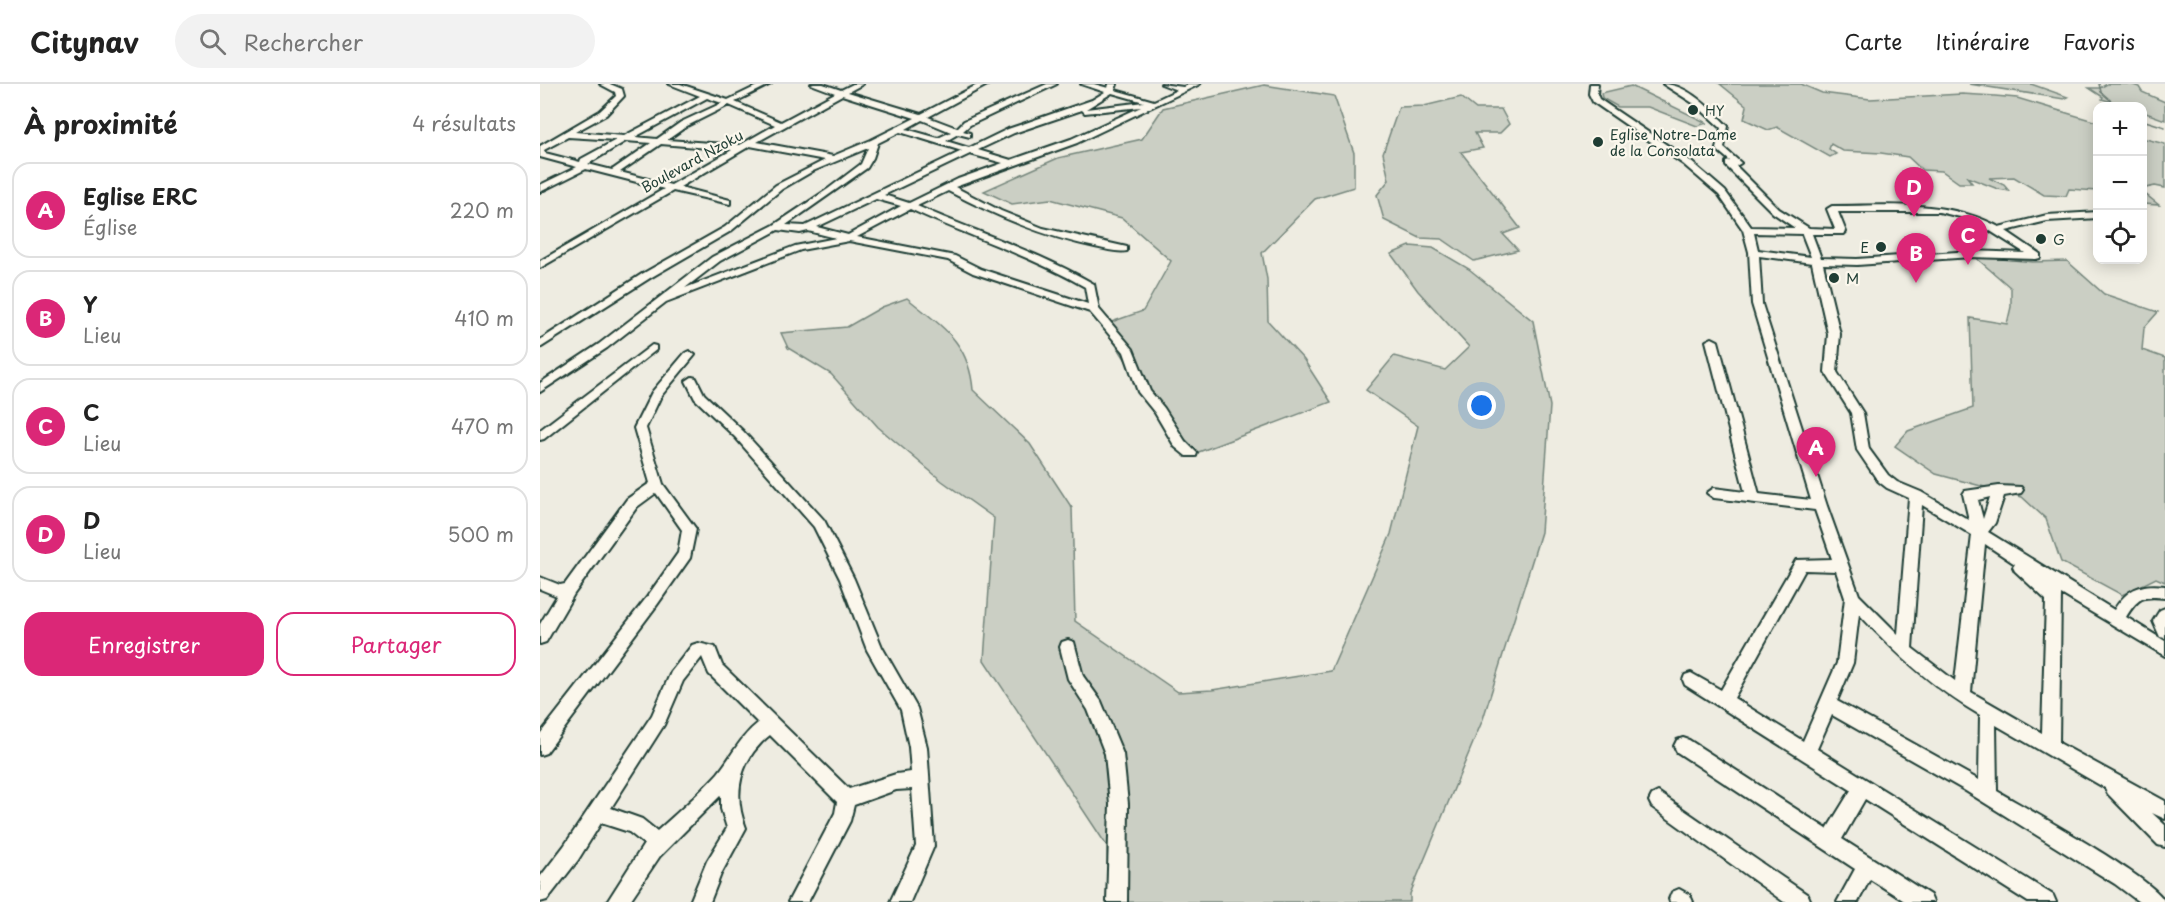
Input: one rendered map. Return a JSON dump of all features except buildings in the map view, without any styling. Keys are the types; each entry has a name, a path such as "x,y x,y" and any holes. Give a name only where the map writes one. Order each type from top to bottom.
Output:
{"street":[{"path":"604,84 619,91 620,96 603,113 540,149 541,155 727,202"},
{"path":"673,84 727,102 782,125"},
{"path":"615,172 684,124 767,84"},
{"path":"815,84 921,117 962,133"},
{"name":"Boulevard Nzoku","path":"540,266 782,125 859,84"},
{"path":"540,345 646,276 728,230 779,188 810,169 899,129 985,84"},
{"path":"938,142 962,133 967,123 1053,84"},
{"path":"1086,84 1112,87 1157,103"},
{"path":"1165,84 1184,90"},
{"path":"663,300 798,248 849,238 948,187 1074,141 1196,84"},
{"path":"1594,84 1593,94 1596,100 1686,162 1722,193 1748,230 1754,252 1757,304 1820,506 1853,598 1904,651 1962,696 2102,777 2165,810"},
{"path":"1667,84 1699,103 1725,128 1720,149 1737,163 1729,164 1776,211 1806,231 1817,261 1834,334 1831,372 1857,413 1863,450 1887,482 1916,495 1979,533 2007,552 2050,589 2116,620 2165,649"},
{"path":"777,226 800,230 808,228 1011,131 1095,102 1112,87"},
{"path":"585,165 584,161 706,95"},
{"path":"1068,113 1157,103"},
{"path":"899,129 970,152 1000,158 1012,164"},
{"path":"565,134 747,146 836,159 864,166"},
{"path":"540,388 603,346 716,259 777,226 864,166 874,141"},
{"path":"540,189 585,165"},
{"path":"948,187 987,209 1027,225 1088,242 1124,249"},
{"path":"877,196 910,206 948,224 999,241 1061,269 1090,286 1094,310 1129,351 1144,392 1160,411 1180,444 1191,453"},
{"path":"1748,230 1841,232 1832,209 1939,209 1976,218 2036,256 1971,254 1857,262 1817,261 1754,252"},
{"path":"1998,230 2047,218 2093,215"},
{"path":"808,228 951,258 977,271 1094,310"},
{"path":"1712,341 1753,498"},
{"path":"540,436 652,348"},
{"path":"540,747 646,610 685,554 689,529 657,485 640,428 656,395 690,355"},
{"path":"692,381 699,396 739,434 819,524 847,579 875,650 909,708 918,747 926,846 900,902"},
{"path":"540,637 569,590 632,503 657,485"},
{"path":"1962,696 1979,533 1971,500 2016,489"},
{"path":"1714,493 1820,506"},
{"path":"1979,533 1988,523 1993,493"},
{"path":"1904,651 1916,495"},
{"path":"1950,508 1979,533"},
{"path":"1724,701 1801,564 1841,565"},
{"path":"540,583 559,591 569,590"},
{"path":"2050,589 2050,745"},
{"path":"2116,620 2134,593 2165,592"},
{"path":"1807,753 1845,663 1853,598"},
{"path":"2165,614 2161,621 2165,632"},
{"path":"1068,647 1076,679 1095,706 1114,754 1119,804 1117,902"},
{"path":"540,893 571,853 658,720 677,676 698,650 709,652 715,669 846,799"},
{"path":"1691,680 2046,902"},
{"path":"1828,704 1988,794 2122,877 2155,902"},
{"path":"1988,711 1988,794"},
{"path":"700,902 714,868 737,828 732,821 729,809 729,792 741,756 747,744 771,723"},
{"path":"1683,746 1923,902"},
{"path":"617,902 653,849 677,822 707,797 741,756"},
{"path":"2102,777 2165,838"},
{"path":"846,799 896,782 920,780"},
{"path":"1831,841 1862,787"},
{"path":"798,902 844,815 846,799"},
{"path":"1658,801 1801,902"},
{"path":"597,813 632,823 654,841 653,849"},
{"path":"1847,902 1867,865"}],"shaded area":[{"path":"1720,84 1801,84 1822,93 1870,99 1962,94 2017,98 2093,121 2093,191 2069,189 2066,196 2044,195 2014,177 1989,178 2004,185 2009,191 1967,177 1972,183 1959,183 1942,171 1922,170 1908,157 1843,151 1831,144 1829,149 1836,154 1830,157 1777,127 1768,130 1744,119 1747,106"},
{"path":"1969,84 2031,84 2068,97 2064,99"},
{"path":"2107,84 2131,84 2139,87 2142,92 2165,102 2165,120 2147,113 2147,102 2112,102 2102,99 2103,97 2089,88 2100,88"},
{"path":"1264,85 1334,96 1354,153 1354,187 1315,199 1262,253 1267,279 1268,321 1304,360 1331,402 1188,456 1103,325 1143,311 1171,261 1122,218 1050,199 1012,204 984,191 1058,158 1142,139 1163,108"},
{"path":"1631,86 1707,123 1697,126 1648,107 1618,107 1602,98 1601,93"},
{"path":"1461,97 1476,109 1501,109 1509,124 1500,133 1475,133 1483,148 1461,152 1520,228 1503,234 1518,250 1474,261 1442,239 1420,238 1384,220 1377,195 1389,180 1383,153 1399,107 1424,106"},
{"path":"2147,139 2165,144 2165,188 2155,186 2147,188"},
{"path":"2147,195 2159,205 2147,204"},
{"path":"1410,246 1433,248 1469,269 1533,321 1550,406 1541,532 1483,719 1410,894 1410,902 1109,902 1107,846 984,660 994,518 942,481 878,427 831,374 788,348 781,333 847,327 882,307 907,298 942,326 966,359 973,390 1030,444 1072,508 1075,621 1178,692 1212,690 1331,671 1391,534 1418,426 1366,390 1394,356 1445,370 1469,347 1418,291 1391,254"},
{"path":"1974,256 2033,262 2067,261 2104,294 2158,312 2144,328 2142,350 2165,358 2165,582 2156,578 2122,595 2061,562 2046,519 2022,497 1936,474 1895,446 1908,431 1973,408 1970,318 2007,324 2011,307 2011,288"}],"waterway":[{"path":"2099,84 2101,92 2112,102"},
{"path":"2147,122 2165,127"}],"place":[{"name":"HY","path":"1693,110"},
{"name":"Eglise Notre-Dame de la Consolata","path":"1598,142"},
{"name":"D","path":"1914,217"},
{"name":"G","path":"2041,239"},
{"name":"E","path":"1881,247"},
{"name":"C","path":"1968,265"},
{"name":"M","path":"1834,278"},
{"name":"Y","path":"1916,283"},
{"name":"Eglise ERC","path":"1816,477"}]}
